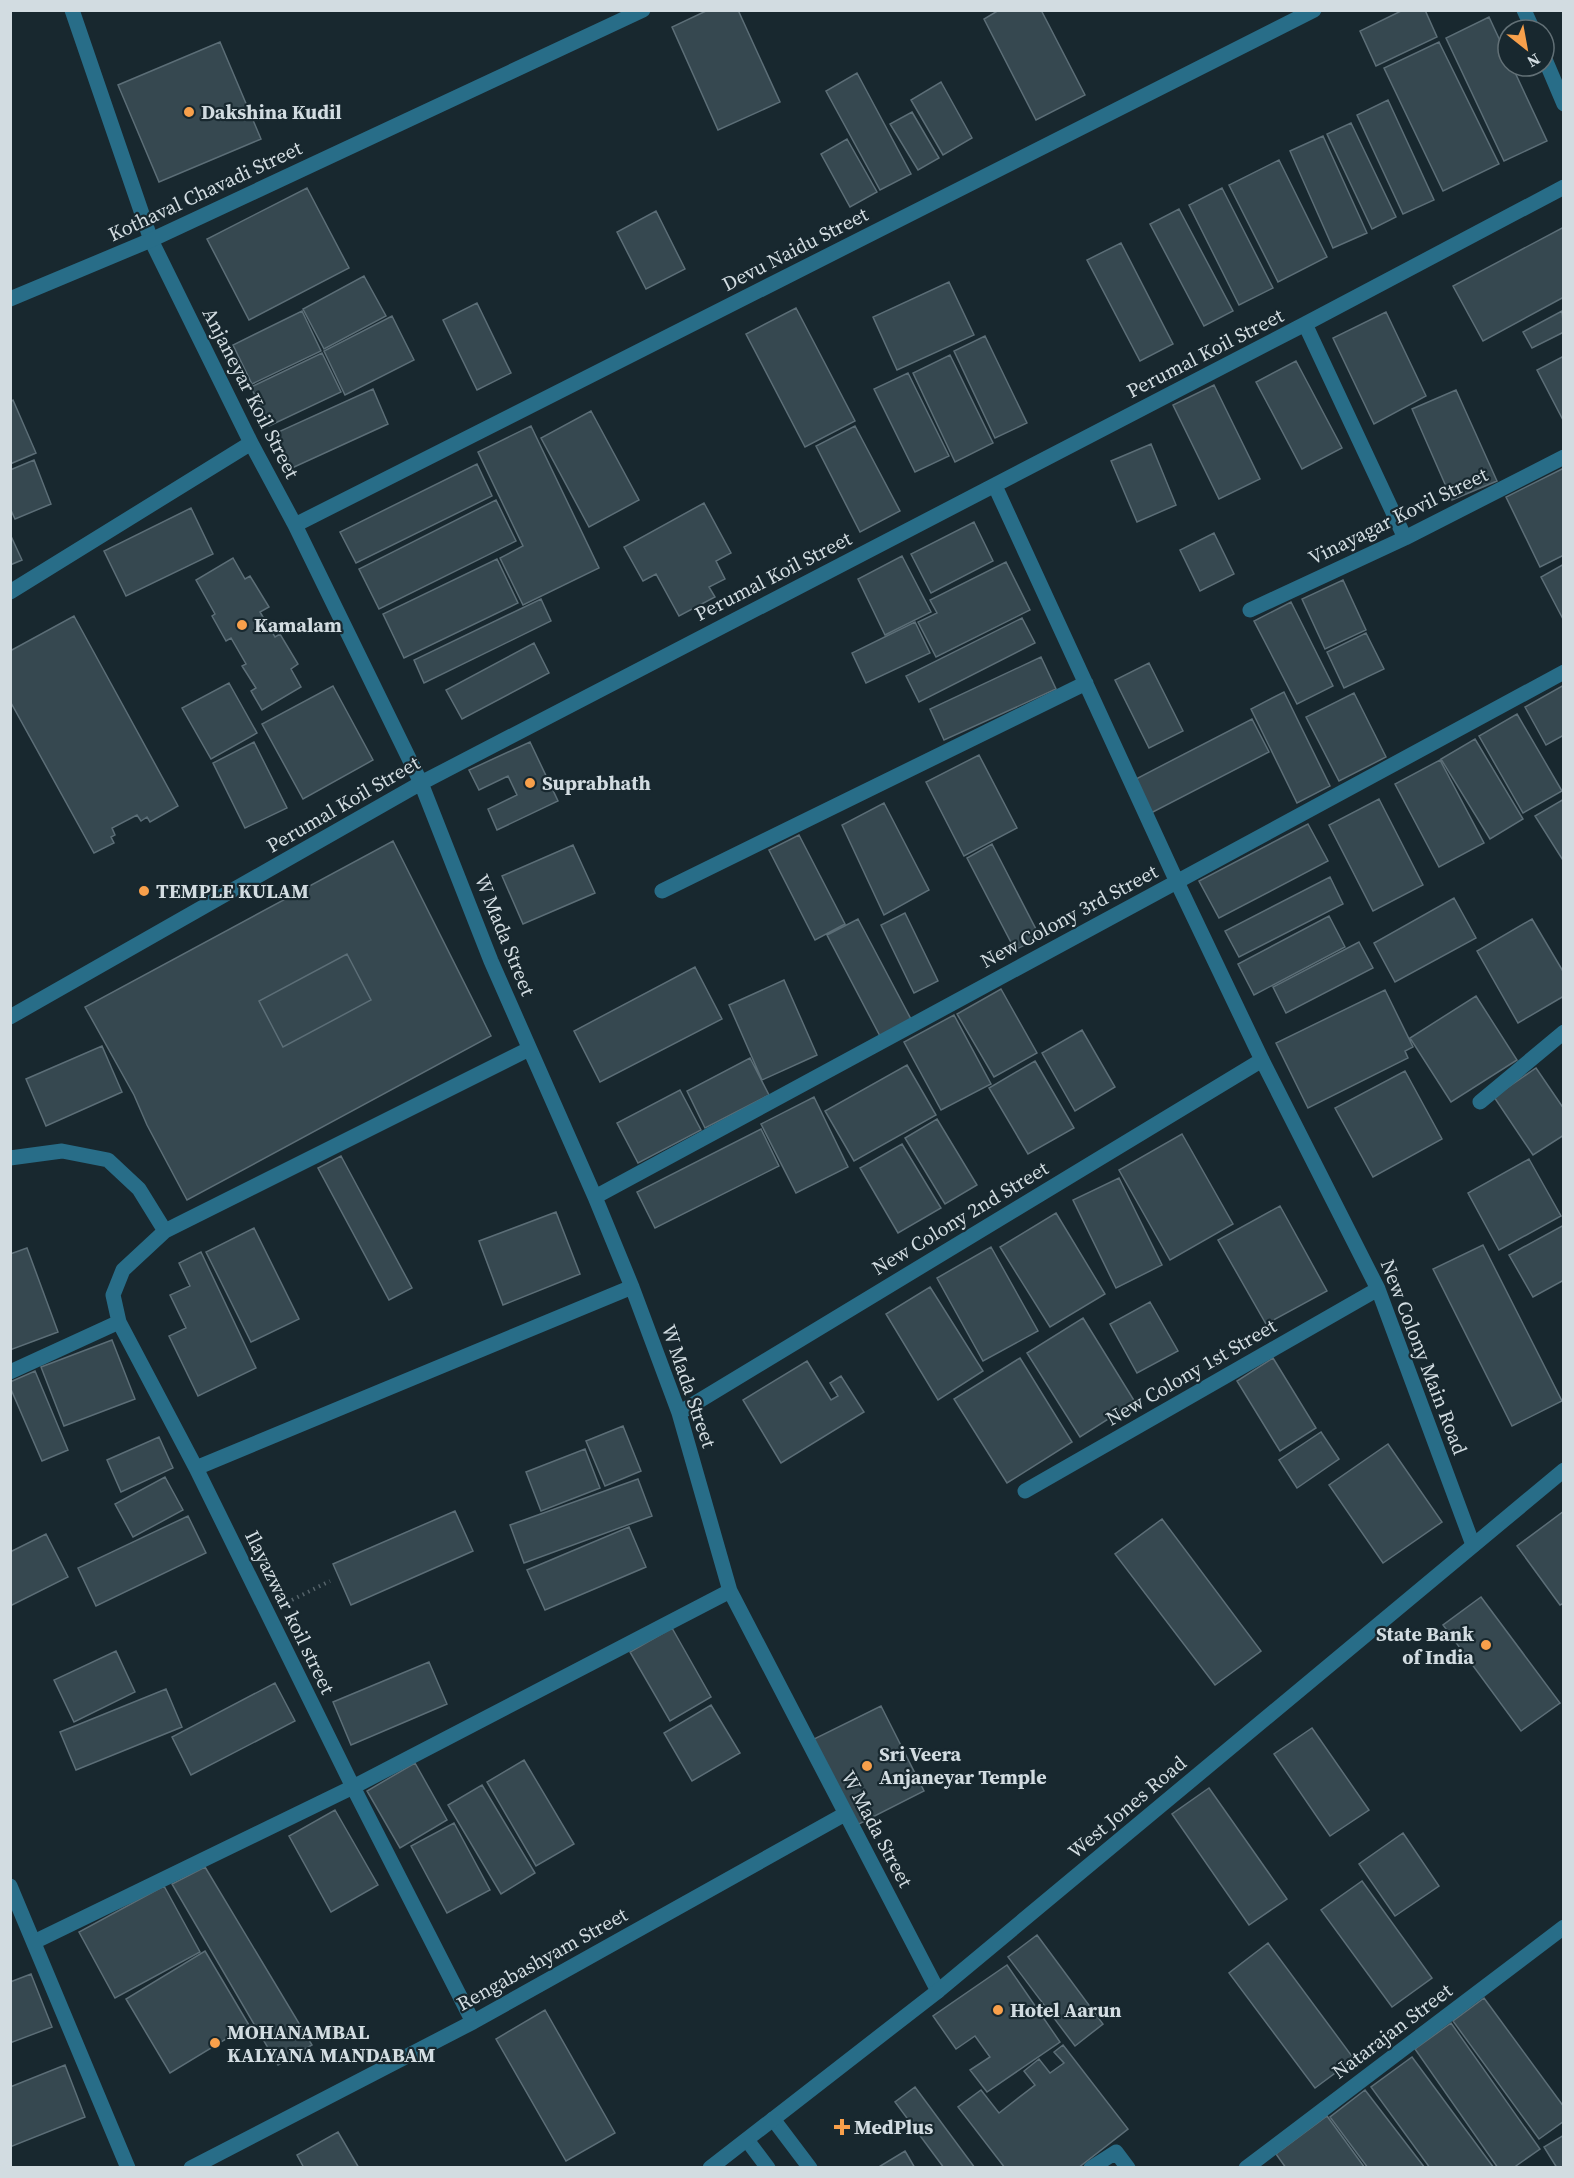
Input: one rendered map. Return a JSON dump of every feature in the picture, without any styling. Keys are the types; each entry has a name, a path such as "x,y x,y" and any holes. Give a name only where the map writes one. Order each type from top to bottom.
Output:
{"street":[{"name":"Anjaneyar Koil Street","path":"72,10 151,240 251,443 296,525 421,783"},
{"name":"Kothaval Chavadi Street","path":"10,299 151,240 643,10"},
{"name":"Devu Naidu Street","path":"296,525 1314,10"},
{"path":"1552,78 1563,104"},
{"name":"Perumal Koil Street","path":"10,1017 421,783 1305,324 1563,187"},
{"path":"1305,324 1405,538"},
{"path":"10,592 251,443"},
{"name":"Vinayagar Kovil Street","path":"1250,610 1405,538 1563,457"},
{"name":"New Colony Main Road","path":"994,486 1177,882 1378,1289 1473,1545"},
{"name":"New Colony 3rd Street","path":"595,1197 1563,672"},
{"path":"662,891 1086,683"},
{"name":"W Mada Street","path":"421,783 491,961 632,1287 679,1413 730,1591 938,1991"},
{"path":"1480,1102 1563,1032"},
{"name":"Ilayazwar koil street","path":"473,2022 353,1787 196,1468 119,1322 113,1295 123,1270 165,1231 530,1049"},
{"name":"New Colony 2nd Street","path":"679,1413 1263,1060"},
{"path":"10,1158 62,1151 108,1160 139,1190 165,1231"},
{"path":"196,1468 632,1287"},
{"name":"New Colony 1st Street","path":"1025,1491 1378,1289"},
{"path":"10,1372 119,1322"},
{"name":"West Jones Road","path":"710,2168 938,1991 1473,1545 1562,1474"},
{"path":"34,1942 353,1787 730,1591"},
{"name":"Rengabashyam Street","path":"191,2168 473,2022 846,1814"},
{"path":"10,1886 128,2168"},
{"name":"Natarajan Street","path":"1246,2168 1563,1927"},
{"path":"773,2119 810,2168"},
{"path":"747,2140 768,2168"},
{"path":"1091,2168 1116,2152 1128,2168"}],"path":[{"path":"267,1612 330,1581"}],"building":[{"path":"708,10 738,10 780,102 718,130 672,27"},
{"path":"999,10 1041,10 1085,95 1036,120 984,19"},
{"path":"1403,10 1425,10 1437,37 1376,66 1360,31"},
{"path":"1489,17 1496,32 1496,78 1518,78 1547,141 1504,161 1446,38"},
{"name":"Dakshina Kudil","path":"220,42 261,139 159,182 118,85"},
{"path":"1439,42 1499,164 1443,191 1384,68"},
{"path":"857,73 911,174 880,190 826,91"},
{"path":"941,82 972,138 943,155 911,100"},
{"path":"1388,100 1434,200 1403,214 1357,115"},
{"path":"912,112 939,158 918,170 890,124"},
{"path":"1351,123 1396,217 1372,229 1327,134"},
{"path":"1323,136 1367,233 1333,248 1290,151"},
{"path":"847,139 877,192 850,207 821,154"},
{"path":"1279,160 1327,257 1278,282 1229,185"},
{"path":"307,188 349,268 249,320 207,239"},
{"path":"1222,188 1273,288 1239,305 1189,205"},
{"path":"1179,209 1233,311 1204,326 1150,224"},
{"path":"656,211 685,269 646,289 617,232"},
{"path":"1564,227 1564,297 1483,341 1453,286"},
{"path":"1121,243 1173,344 1140,361 1087,260"},
{"path":"364,276 386,316 324,349 303,309"},
{"path":"949,282 974,335 897,370 873,317"},
{"path":"477,303 511,373 477,390 443,320"},
{"path":"796,308 855,421 805,447 746,334"},
{"path":"302,311 321,351 252,384 233,345"},
{"path":"1562,311 1564,332 1532,348 1523,332"},
{"path":"1386,312 1426,396 1374,424 1333,338"},
{"path":"392,316 414,360 345,395 324,351"},
{"path":"985,336 1027,423 995,438 954,351"},
{"path":"322,353 341,392 269,426 251,387"},
{"path":"950,355 993,443 955,462 913,373"},
{"path":"1564,356 1564,420 1563,420 1537,370"},
{"path":"1296,361 1342,448 1302,469 1256,382"},
{"path":"908,373 949,456 915,472 874,389"},
{"path":"1214,385 1260,479 1219,499 1173,405"},
{"path":"373,389 388,424 292,468 276,433"},
{"path":"1456,390 1497,481 1452,500 1412,409"},
{"path":"13,400 36,453 10,464 10,402"},
{"path":"591,411 639,500 589,527 541,438"},
{"path":"531,426 599,568 523,605 500,558 523,546 478,452"},
{"path":"855,426 900,511 860,532 816,446"},
{"path":"1151,444 1176,505 1137,522 1111,461"},
{"path":"34,460 51,504 15,519 10,508 10,470"},
{"path":"477,464 492,496 356,563 340,532"},
{"path":"1564,468 1564,555 1540,567 1506,497"},
{"path":"496,500 516,541 379,609 359,569"},
{"path":"704,503 731,553 716,561 725,579 709,587 715,597 679,616 656,574 643,581 624,547"},
{"path":"191,508 213,554 126,596 104,551"},
{"path":"974,522 993,561 931,593 911,554"},
{"path":"1214,533 1234,574 1200,591 1180,550"},
{"path":"10,534 22,560 10,565"},
{"path":"902,556 931,612 885,635 858,579"},
{"name":"Kamalam","path":"233,558 245,579 250,576 269,607 260,612 275,637 280,634 298,664 291,669 301,687 262,710 251,691 256,688 242,666 246,664 231,638 226,641 212,616 215,614 196,580"},
{"path":"497,559 518,603 404,658 383,614"},
{"path":"1006,562 1030,610 936,657 918,622 937,613 930,600"},
{"path":"1564,564 1564,621 1541,577"},
{"path":"1343,580 1366,630 1325,649 1302,599"},
{"path":"541,599 551,621 424,683 414,660"},
{"path":"1291,602 1333,686 1297,704 1254,621"},
{"path":"74,616 178,806 150,822 147,817 141,821 137,815 112,828 115,835 111,837 114,843 94,853 10,701 10,651"},
{"path":"1022,618 1035,643 919,702 906,676"},
{"path":"915,622 930,653 866,683 852,653"},
{"path":"1366,633 1384,669 1344,688 1327,652"},
{"path":"534,643 549,673 462,719 446,690"},
{"path":"1041,657 1056,689 944,740 930,709"},
{"path":"1149,663 1183,731 1149,748 1115,680"},
{"path":"229,683 257,733 211,759 182,708"},
{"path":"1564,685 1564,735 1546,745 1525,707"},
{"path":"333,686 373,760 303,799 262,724"},
{"path":"1284,692 1330,786 1297,803 1251,709"},
{"path":"1354,693 1386,757 1339,781 1306,717"},
{"path":"1517,714 1562,791 1523,813 1479,736"},
{"path":"1252,719 1269,752 1151,813 1134,780"},
{"path":"1475,739 1523,819 1490,839 1441,759"},
{"path":"254,742 287,808 245,828 213,763"},
{"name":"Suprabhath","path":"530,742 558,801 497,830 488,809 517,795 508,776 479,790 469,770"},
{"path":"979,755 1017,828 964,856 926,782"},
{"path":"1440,760 1484,843 1439,867 1395,784"},
{"path":"1379,799 1423,885 1373,911 1329,825"},
{"path":"1564,799 1564,862 1535,816"},
{"path":"884,803 929,890 884,915 842,825"},
{"path":"1308,824 1328,861 1219,918 1199,881"},
{"path":"799,835 845,924 815,940 769,850"},
{"path":"393,841 491,1036 187,1200 147,1125 134,1095 85,1007"},
{"path":"992,844 1040,937 1015,950 967,858"},
{"path":"573,845 595,893 523,924 502,876"},
{"path":"1330,877 1343,904 1239,957 1225,931"},
{"path":"1454,898 1476,938 1395,982 1374,943"},
{"path":"905,913 938,981 914,993 881,925"},
{"path":"1329,916 1345,947 1254,995 1238,964"},
{"path":"858,919 912,1021 881,1038 827,935"},
{"path":"1532,919 1564,973 1564,996 1518,1023 1477,951"},
{"path":"1359,942 1373,968 1286,1013 1273,987"},
{"path":"347,954 371,1000 283,1047 259,1001"},
{"path":"695,967 722,1019 600,1082 574,1031"},
{"path":"784,980 817,1055 762,1080 729,1005"},
{"path":"1001,989 1037,1053 994,1077 957,1014"},
{"path":"1385,990 1413,1047 1405,1051 1408,1058 1308,1108 1276,1043"},
{"path":"1476,996 1517,1060 1451,1102 1410,1038"},
{"path":"954,1015 991,1084 941,1110 904,1042"},
{"path":"1082,1030 1115,1087 1075,1111 1042,1053"},
{"path":"102,1046 122,1092 46,1126 26,1079"},
{"path":"750,1058 769,1095 705,1128 687,1091"},
{"path":"1035,1061 1074,1128 1028,1154 989,1088"},
{"path":"907,1065 936,1115 854,1161 825,1111"},
{"path":"1536,1068 1564,1109 1564,1135 1533,1155 1494,1097"},
{"path":"1405,1071 1442,1139 1373,1177 1335,1108"},
{"path":"680,1090 701,1130 638,1163 617,1123"},
{"path":"814,1097 848,1167 796,1193 761,1124"},
{"path":"937,1119 977,1185 945,1204 905,1138"},
{"path":"761,1129 779,1166 655,1228 637,1192"},
{"path":"1182,1134 1233,1224 1170,1260 1119,1170"},
{"path":"902,1144 941,1208 898,1233 860,1168"},
{"path":"341,1156 412,1288 389,1300 318,1168"},
{"path":"1529,1159 1561,1216 1499,1250 1468,1193"},
{"path":"1119,1178 1162,1265 1116,1288 1073,1200"},
{"path":"1280,1206 1327,1291 1266,1324 1218,1240"},
{"path":"556,1212 580,1274 503,1305 479,1241"},
{"path":"1056,1213 1105,1294 1050,1327 1000,1247"},
{"path":"1564,1225 1564,1280 1533,1297 1509,1255"},
{"path":"254,1228 299,1319 251,1342 206,1252"},
{"path":"1483,1245 1562,1401 1512,1426 1433,1269"},
{"path":"991,1247 1038,1331 983,1361 937,1278"},
{"path":"27,1248 58,1332 10,1350 10,1254"},
{"path":"201,1252 256,1368 198,1396 169,1336 186,1328 170,1295 190,1286 179,1263"},
{"path":"930,1287 983,1371 938,1400 886,1314"},
{"path":"1150,1302 1178,1351 1137,1373 1110,1324"},
{"path":"1083,1318 1135,1402 1080,1437 1027,1353"},
{"path":"112,1340 135,1399 64,1426 41,1367"},
{"path":"1020,1358 1072,1442 1007,1483 954,1399"},
{"path":"1273,1358 1316,1428 1280,1451 1237,1381"},
{"path":"807,1361 831,1400 838,1396 830,1383 841,1376 864,1412 781,1463 743,1400"},
{"path":"35,1371 68,1450 42,1461 10,1387 10,1382"},
{"path":"623,1426 641,1471 605,1486 586,1441"},
{"path":"1321,1432 1339,1459 1297,1488 1279,1460"},
{"path":"159,1437 173,1468 121,1492 107,1460"},
{"path":"1388,1444 1442,1522 1383,1563 1329,1485"},
{"path":"585,1449 600,1488 541,1511 526,1472"},
{"path":"165,1477 183,1510 133,1537 115,1504"},
{"path":"638,1479 652,1516 524,1563 510,1525"},
{"path":"455,1511 473,1551 351,1605 333,1564"},
{"path":"1564,1511 1564,1603 1560,1605 1517,1546"},
{"path":"188,1516 206,1553 96,1606 78,1568"},
{"path":"1162,1519 1261,1651 1215,1685 1115,1554"},
{"path":"629,1527 646,1567 545,1610 527,1570"},
{"path":"46,1534 68,1577 10,1606 10,1552"},
{"path":"1481,1597 1560,1703 1521,1731 1443,1625"},
{"path":"672,1628 711,1697 670,1721 630,1652"},
{"path":"116,1651 135,1692 74,1722 54,1680"},
{"path":"429,1662 447,1704 351,1745 333,1702"},
{"path":"275,1683 295,1721 191,1775 172,1737"},
{"path":"166,1689 182,1727 76,1770 60,1732"},
{"path":"711,1705 740,1753 692,1781 664,1733"},
{"name":"Sri Veera Anjaneyar Temple","path":"881,1706 924,1791 853,1827 810,1741"},
{"path":"1312,1728 1369,1810 1330,1836 1274,1754"},
{"path":"524,1760 574,1844 536,1866 487,1782"},
{"path":"415,1763 447,1820 400,1848 367,1791"},
{"path":"482,1785 535,1873 501,1894 448,1805"},
{"path":"1209,1788 1287,1899 1249,1925 1172,1814"},
{"path":"335,1810 378,1885 331,1912 289,1836"},
{"path":"454,1823 490,1890 447,1913 411,1846"},
{"path":"1403,1833 1439,1886 1395,1916 1359,1864"},
{"path":"205,1867 312,2045 278,2065 172,1884"},
{"path":"1362,1881 1432,1978 1392,2007 1321,1910"},
{"path":"164,1886 200,1952 115,1998 79,1932"},
{"path":"1037,1935 1103,2024 1075,2046 1008,1957"},
{"path":"1268,1943 1354,2059 1315,2088 1229,1973"},
{"path":"205,1951 249,2025 170,2073 126,1999"},
{"path":"1007,1965 1060,2042 987,2092 970,2070 990,2057 975,2036 956,2049 933,2016"},
{"path":"31,1974 52,2027 10,2043 10,1982"},
{"path":"1484,1998 1564,2107 1564,2121 1539,2139 1453,2021"},
{"path":"545,2010 615,2133 566,2161 496,2039"},
{"path":"1451,2023 1540,2149 1513,2168 1498,2168 1415,2049"},
{"path":"1063,2045 1128,2129 1078,2168 1005,2168 958,2107 981,2090 999,2113 1035,2085 1024,2071 1039,2059 1050,2073 1064,2063 1054,2052"},
{"path":"1412,2057 1494,2168 1430,2168 1371,2087"},
{"path":"65,2065 85,2117 10,2147 10,2087"},
{"path":"915,2087 975,2168 944,2168 895,2102"},
{"path":"1365,2090 1425,2168 1368,2168 1330,2117"},
{"path":"1327,2116 1365,2168 1286,2168 1276,2154"},
{"path":"338,2132 359,2168 304,2168 297,2155"},
{"path":"1564,2135 1564,2168 1557,2168 1544,2147"},
{"path":"905,2151 915,2168 877,2168"}],"place":[{"name":"Dakshina Kudil","path":"189,112"},
{"name":"Kamalam","path":"242,625"},
{"name":"Suprabhath","path":"530,783"},
{"name":"TEMPLE KULAM","path":"144,891"},
{"name":"State Bank of India","path":"1486,1645"},
{"name":"Sri Veera Anjaneyar Temple","path":"867,1766"},
{"name":"Hotel Aarun","path":"998,2010"},
{"name":"MOHANAMBAL KALYANA MANDABAM","path":"215,2043"},
{"name":"MedPlus","path":"842,2127"}]}
